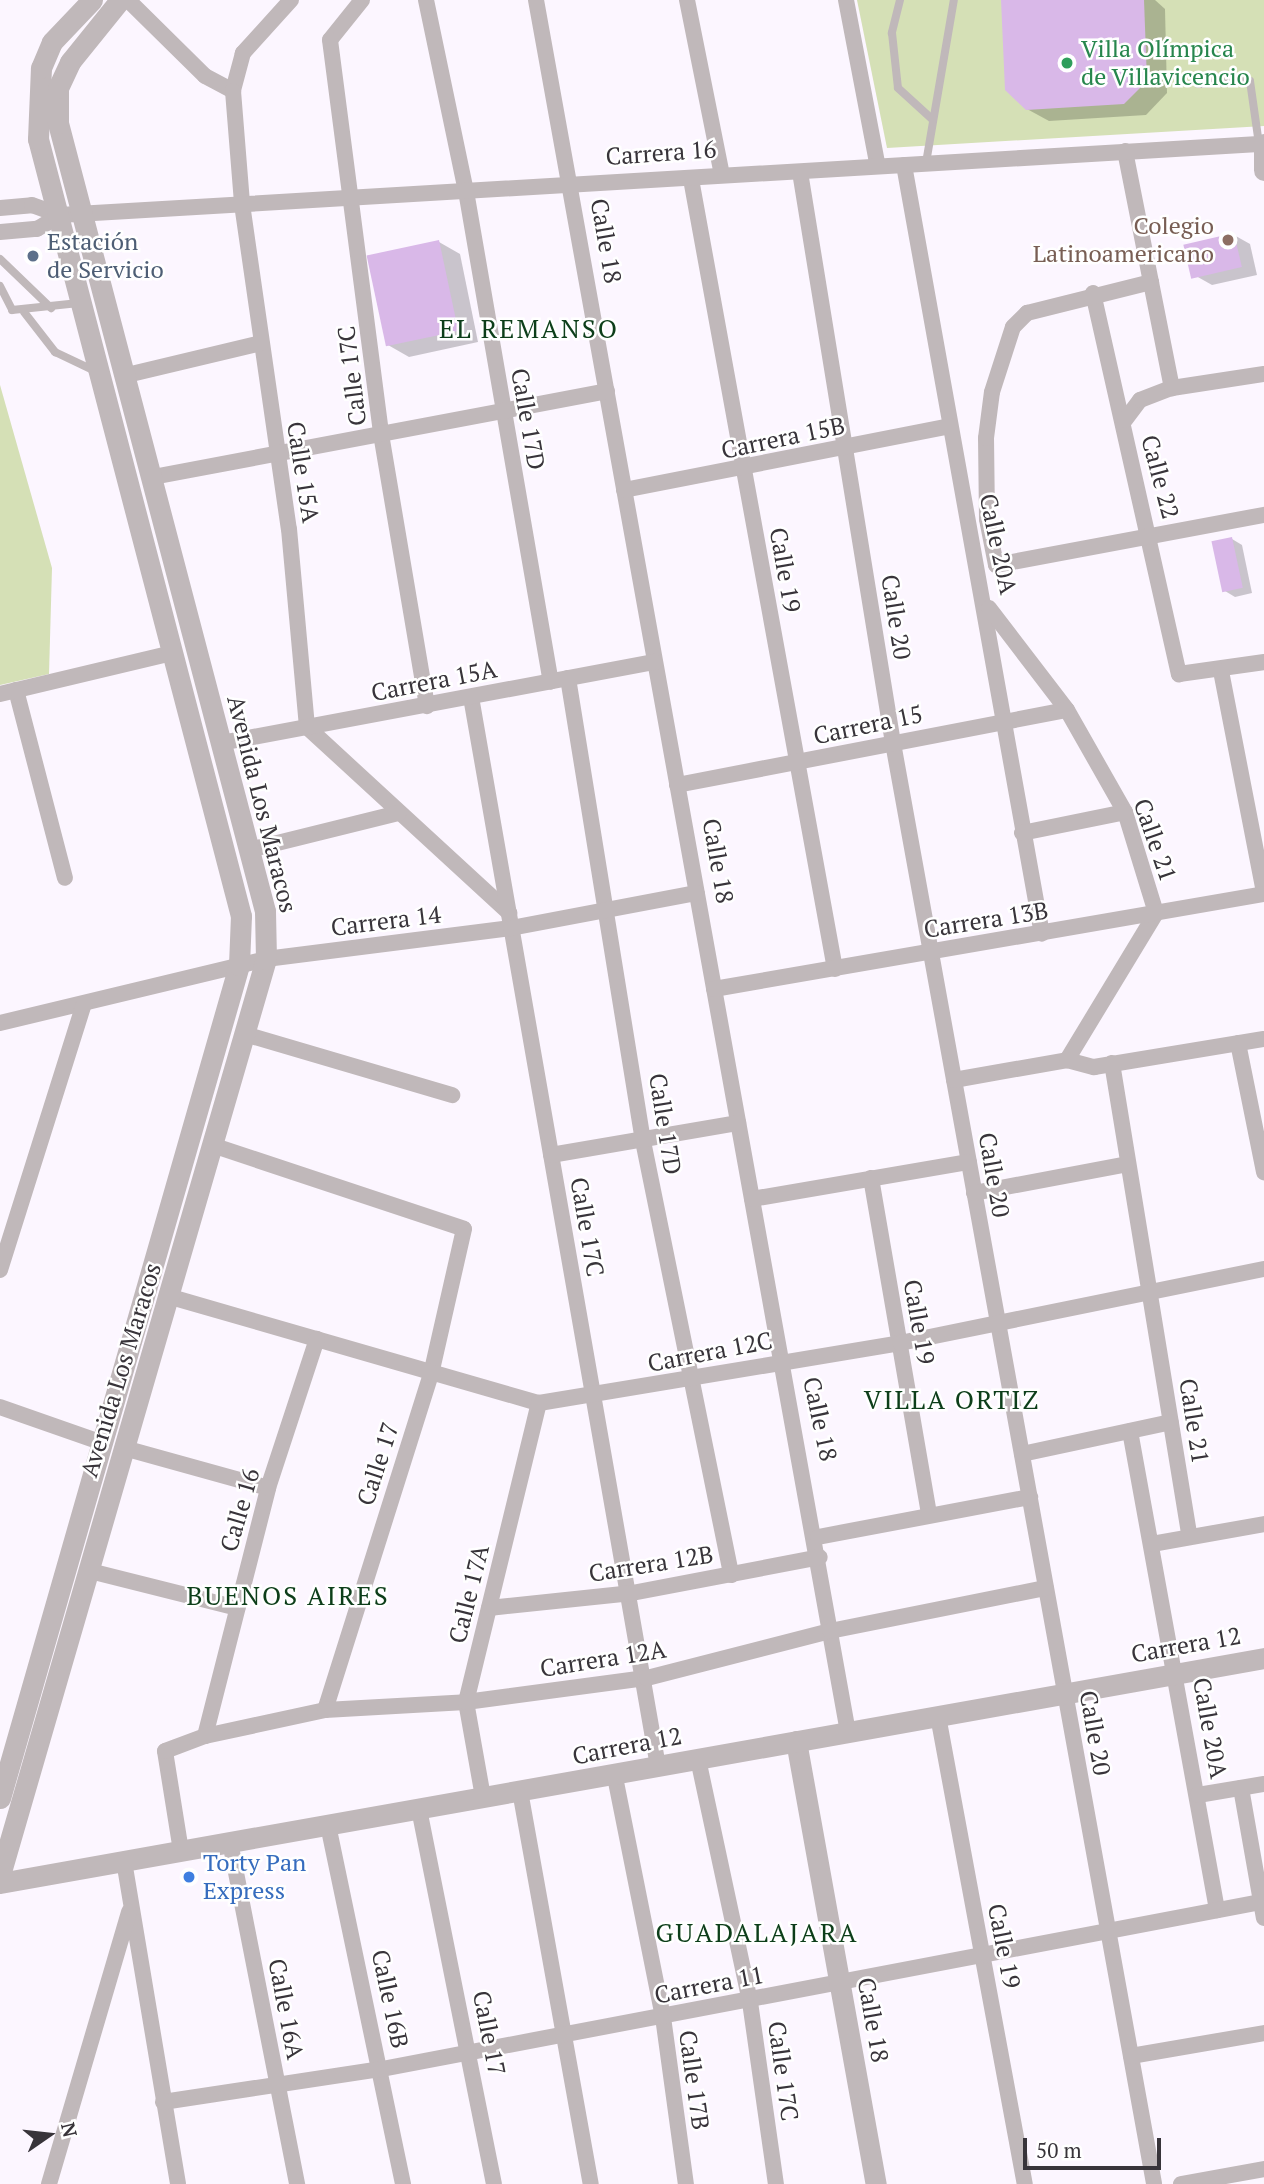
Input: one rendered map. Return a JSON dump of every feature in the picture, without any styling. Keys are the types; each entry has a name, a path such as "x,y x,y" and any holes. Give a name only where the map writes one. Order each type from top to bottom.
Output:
{"street":[{"name":"Avenida Los Maracos","path":"0,1798 239,965 241,916 172,653 85,302 38,139 36,93 52,42 92,0"},
{"name":"Avenida Los Maracos","path":"0,1874 248,1035 266,959 265,911 127,375 84,213 62,144 58,88 85,40 120,0"},
{"path":"128,0 205,76 233,91"},
{"name":"Calle 15A","path":"291,0 243,53 233,91 242,204 277,454 307,727"},
{"name":"Calle 17C","path":"362,0 330,40 354,197 381,434 427,706"},
{"name":"Calle 17D","path":"426,0 466,191 551,682"},
{"name":"Calle 18","path":"536,0 781,1362 818,1537 830,1631 848,1732"},
{"path":"687,0 722,175"},
{"path":"846,0 877,163"},
{"name":"Carrera 16","path":"0,208 32,205 60,215 691,179 800,172 877,163 904,165 1262,144"},
{"path":"1262,144 1264,170"},
{"path":"1125,152 1172,388"},
{"name":"Calle 20A","path":"904,165 950,426 989,608 1008,719 1022,833 1042,934"},
{"name":"Calle 20","path":"800,172 893,743 1154,2184"},
{"name":"Calle 19","path":"691,179 835,969"},
{"name":"Carrera 16","path":"0,232 37,229 60,215"},
{"path":"984,588 996,565 985,491 989,415 1005,348 1027,313 1093,293 1151,282"},
{"name":"Calle 22","path":"1093,293 1125,420 1124,439 1152,537 1179,674 1221,671"},
{"path":"127,375 261,343"},
{"path":"1125,420 1140,400 1172,388 1264,374"},
{"path":"153,477 504,414 607,391"},
{"name":"Carrera 15B","path":"624,490 744,471 950,426"},
{"path":"996,565 1264,515"},
{"name":"Calle 21","path":"989,608 1068,710 1125,812 1156,913 1067,1060"},
{"path":"65,878 8,692 172,653"},
{"name":"Carrera 15A","path":"221,743 655,662"},
{"path":"1264,662 1221,671 1264,893"},
{"name":"Calle 17D","path":"568,678 611,912 643,1141 687,1380 731,1574"},
{"name":"Calle 17C","path":"471,697 593,1398 647,1678 658,1766"},
{"name":"Carrera 15","path":"677,785 1008,719 1068,710"},
{"path":"307,727 510,920"},
{"path":"1022,833 1125,812"},
{"path":"249,850 399,813"},
{"name":"Carrera 14","path":"0,1023 266,959 510,920 611,912 697,893"},
{"name":"Carrera 13B","path":"714,989 1042,934 1264,893"},
{"path":"0,1270 84,1004"},
{"path":"248,1035 452,1095"},
{"path":"954,1080 1067,1060 1112,1063 1264,1039"},
{"path":"1238,1043 1261,1132 1264,1172"},
{"name":"Calle 21","path":"1112,1063 1190,1537"},
{"path":"551,1154 643,1141 738,1123"},
{"name":"Calle 17","path":"215,1146 464,1229 430,1374 324,1710"},
{"path":"752,1199 969,1163"},
{"path":"974,1193 1127,1164"},
{"name":"Calle 19","path":"871,1178 929,1515"},
{"name":"Carrera 12C","path":"171,1297 539,1404 593,1398 781,1362 900,1343 998,1320 1264,1269"},
{"name":"Calle 16","path":"205,1736 268,1488 317,1339"},
{"name":"Calle 17A","path":"482,1797 466,1702 539,1404"},
{"path":"0,1407 100,1442"},
{"path":"1022,1454 1171,1422"},
{"name":"Calle 20A","path":"1130,1431 1177,1673 1217,1910"},
{"path":"124,1448 268,1488"},
{"path":"818,1537 1030,1497"},
{"path":"1152,1544 1264,1524"},
{"name":"Carrera 12B","path":"489,1608 632,1593 820,1558"},
{"path":"90,1571 237,1608"},
{"name":"Carrera 12A","path":"181,1851 165,1751 205,1736 324,1710 466,1702 647,1678 830,1631 1046,1588"},
{"name":"Carrera 12","path":"0,1883 482,1797 615,1777 658,1766 1264,1658"},
{"name":"Calle 19","path":"938,1716 1025,2184"},
{"name":"Calle 18","path":"796,1741 876,2184"},
{"name":"Calle 17C","path":"698,1759 750,2002 776,2184"},
{"name":"Calle 17B","path":"615,1777 663,2017 686,2184"},
{"path":"1198,1795 1264,1784"},
{"path":"1241,1788 1263,1910"},
{"path":"520,1791 591,2184"},
{"name":"Calle 17","path":"419,1809 471,2051 494,2184"},
{"name":"Calle 16B","path":"328,1825 382,2069 403,2184"},
{"name":"Calle 16A","path":"230,1842 297,2184"},
{"path":"124,1861 177,2182"},
{"path":"49,2184 131,1906"},
{"name":"Carrera 11","path":"163,2102 277,2081 382,2069 750,2002 839,1979 1217,1910 1263,1910"},
{"path":"1131,2056 1264,2033"},
{"path":"1181,2184 1264,2169"}],"lane":[{"path":"900,0 891,33 898,88 932,119"},
{"path":"926,163 954,0"},
{"path":"1198,84 1250,81 1262,144"},
{"path":"0,259 51,308"},
{"path":"0,286 12,310 24,312 85,302"},
{"path":"24,312 55,352 103,375"}],"green space":[{"name":"Villa Olímpica de Villavicencio","path":"857,0 1264,0 1264,126 887,148"},
{"path":"0,385 52,568 49,674 0,685"}],"building":[{"path":"1001,0 1144,0 1147,81 1124,104 1026,110 1005,90"},
{"path":"1234,233 1242,267 1191,279 1183,245"},
{"path":"439,240 458,331 386,346 367,255"},
{"path":"1232,537 1243,588 1222,592 1211,541"}],"place":[{"name":"Villa Olímpica de Villavicencio","path":"1067,63"},
{"name":"Colegio Latinoamericano","path":"1228,240"},
{"name":"Estación de Servicio","path":"33,256"},
{"name":"Torty Pan Express","path":"189,1877"}],"district":[{"name":"EL REMANSO","path":"529,329"},
{"name":"VILLA ORTIZ","path":"952,1400"},
{"name":"BUENOS AIRES","path":"288,1596"},
{"name":"GUADALAJARA","path":"757,1933"}]}
